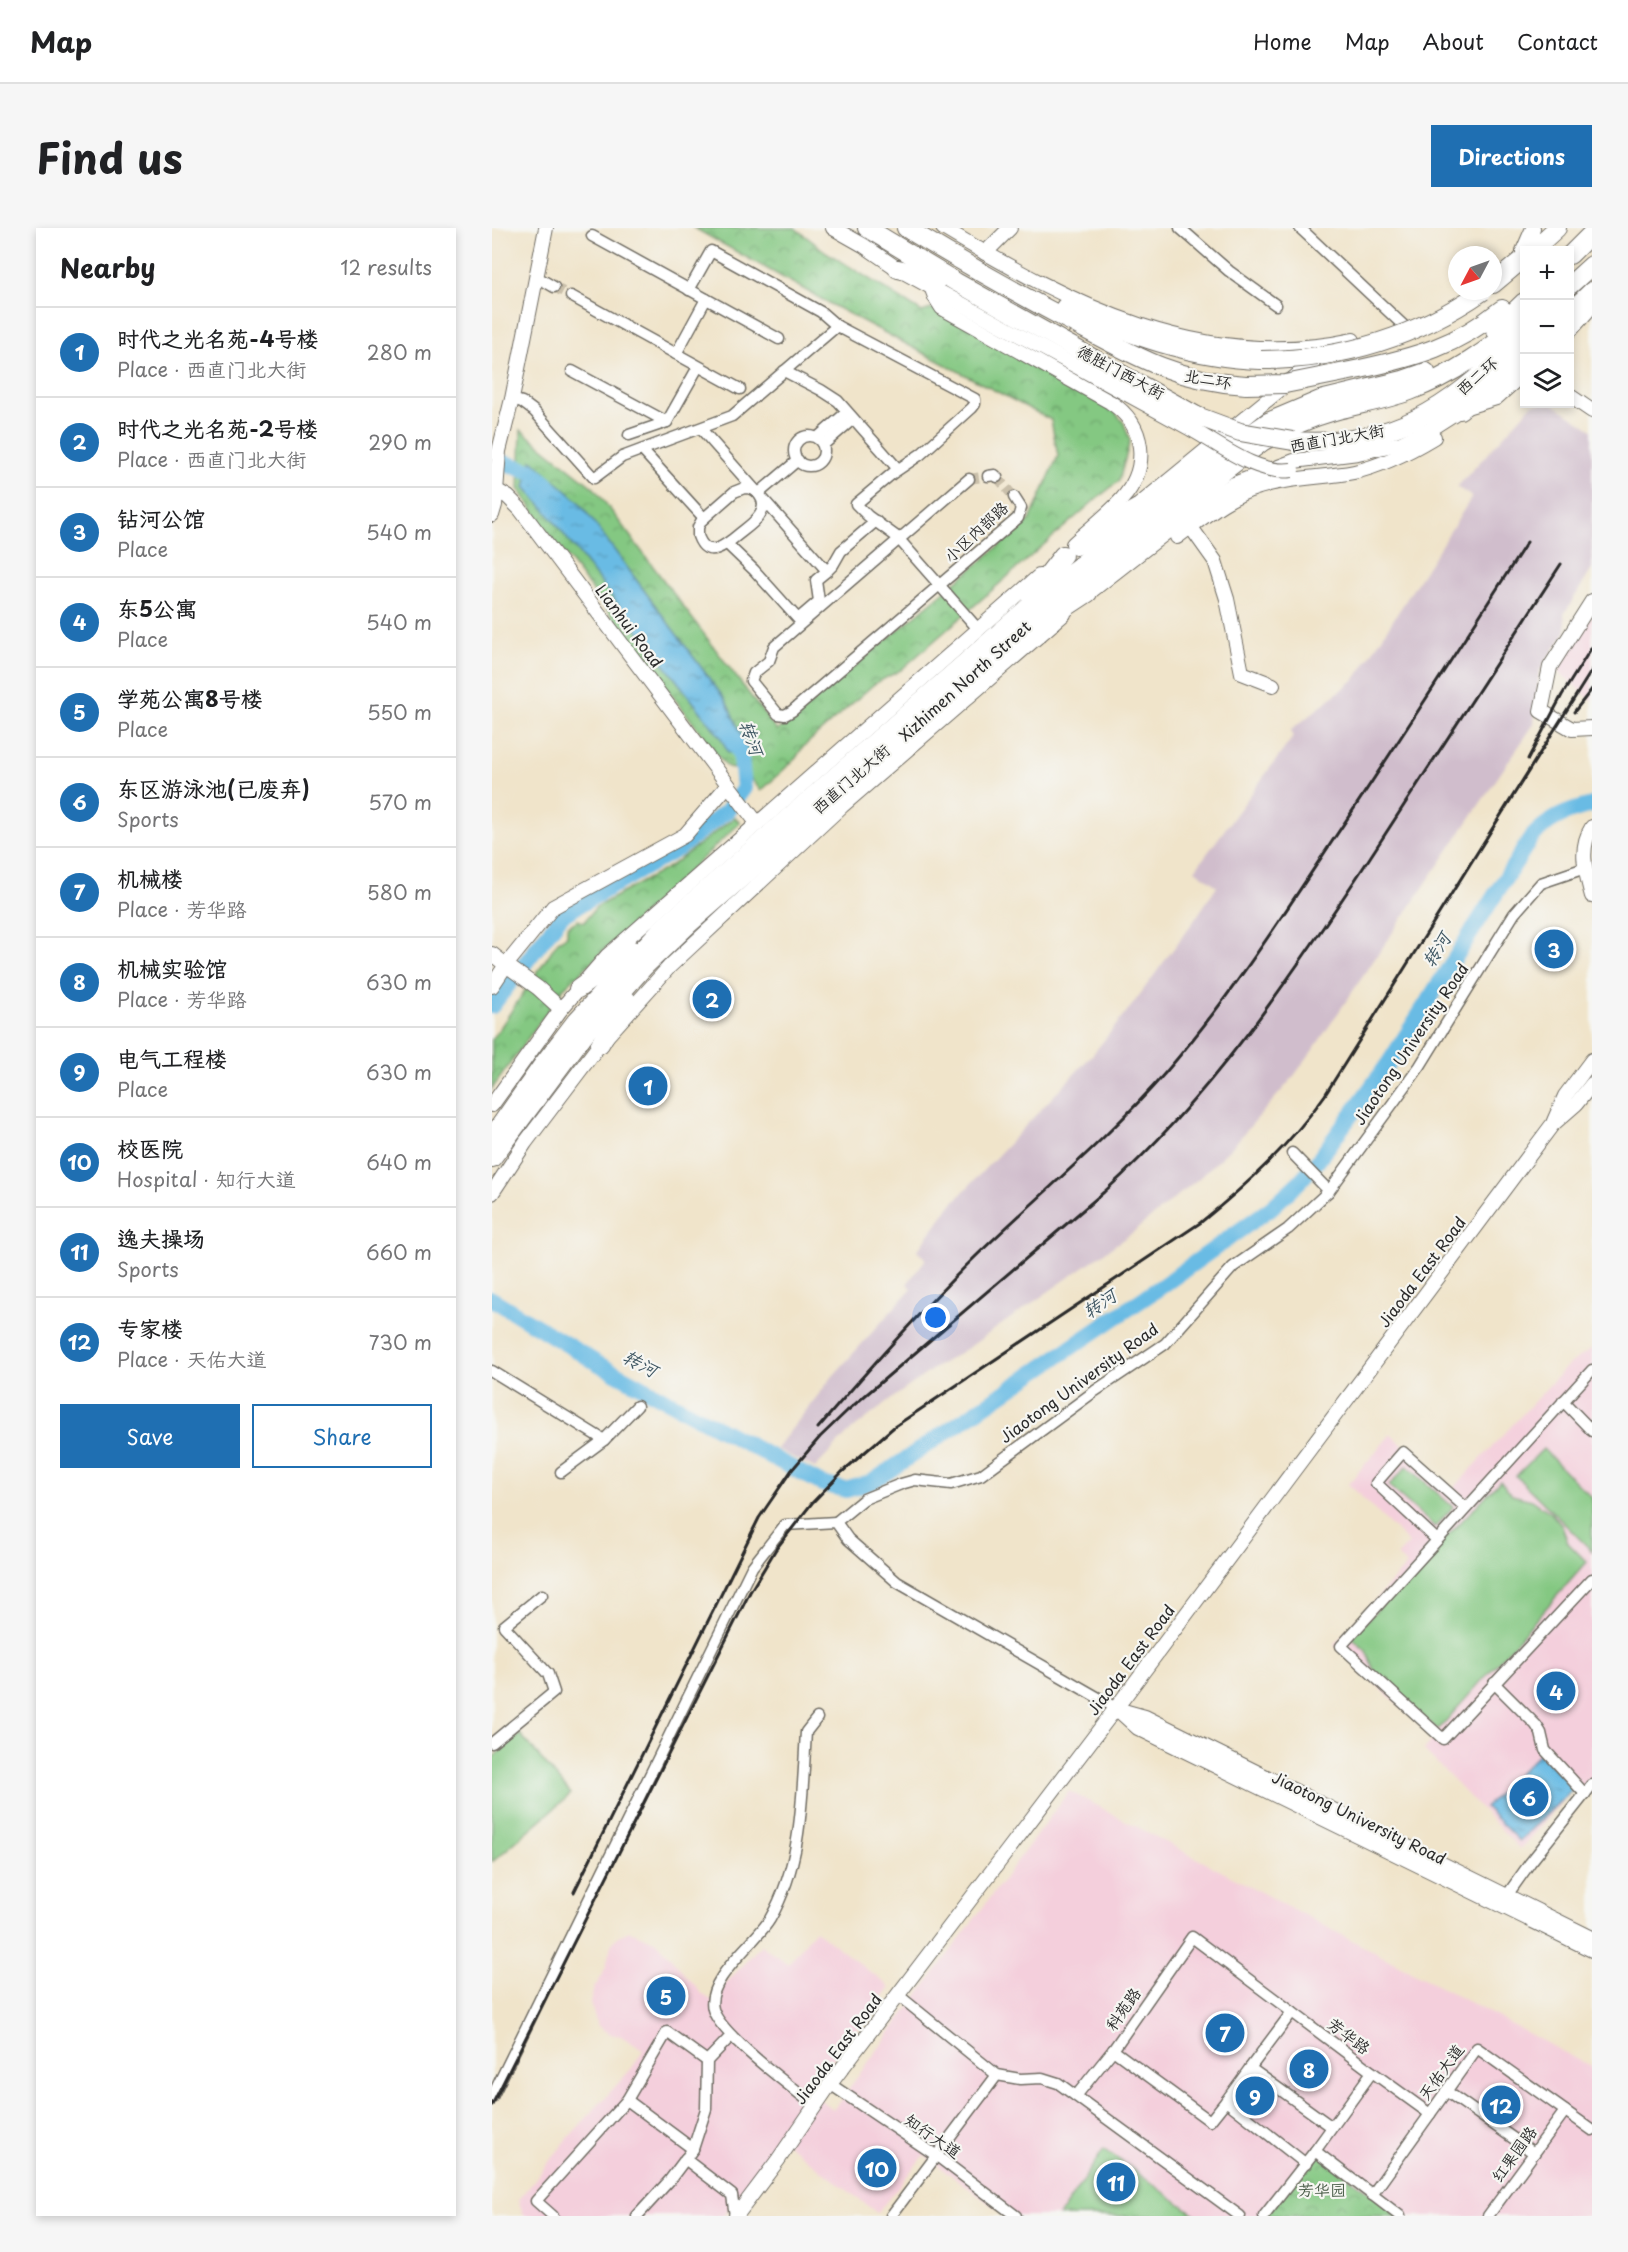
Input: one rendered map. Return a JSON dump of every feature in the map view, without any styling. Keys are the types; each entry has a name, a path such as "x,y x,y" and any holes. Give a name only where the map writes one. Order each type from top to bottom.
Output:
{"highway":[{"name":"北二环","path":"867,228 1194,422 1293,441 1328,442 1365,437 1404,426 1425,415"},
{"name":"北二环","path":"906,228 973,268 1149,363 1197,379 1246,385 1291,383 1414,356 1455,341 1480,327 1520,294"},
{"path":"1535,246 1557,228"},
{"path":"1574,250 1592,233"},
{"path":"1502,276 1520,259"},
{"path":"1574,281 1592,265"},
{"path":"973,268 1004,274 1059,304 1156,342 1214,356 1261,360 1323,356 1378,344 1434,321 1468,300"},
{"path":"898,269 956,282"},
{"path":"1574,307 1592,291"},
{"name":"Xizhimen North Street","path":"492,1137 549,1068 689,924 1240,441 1274,419 1320,400 1407,379 1431,370 1483,339 1520,306"},
{"name":"Xizhimen North Street","path":"492,1158 576,1021 660,930 1053,586 1275,435 1324,414 1403,393 1433,382 1478,356 1520,324"},
{"name":"西二环","path":"1425,415 1459,391 1520,335"},
{"path":"1460,410 1502,385 1520,360"},
{"path":"1425,415 1502,385"},
{"path":"1005,627 1070,551 1093,537 1152,519"},
{"path":"1004,648 1092,590 1121,565 1152,519"},
{"path":"578,989 660,930"},
{"path":"600,1044 644,968"}],"street":[{"path":"492,515 495,505 494,489 499,451 497,434 512,399 546,228"},
{"name":"德胜门西大街","path":"833,228 932,288 1194,422 1262,468 1277,471 1353,463 1413,448"},
{"path":"943,228 984,253 1085,304 1123,320 1176,337 1224,347 1255,350 1335,344 1403,325 1455,300"},
{"path":"984,253 1010,228"},
{"path":"1180,228 1229,271 1276,305"},
{"path":"1300,228 1403,325"},
{"path":"1529,246 1533,228"},
{"path":"1532,246 1546,228"},
{"path":"592,236 779,339"},
{"path":"690,290 711,251 821,312 837,326 970,395 975,402 972,408 923,452 898,469 856,504 900,539 978,629"},
{"path":"1502,270 1520,258"},
{"path":"537,277 554,287"},
{"path":"932,288 935,299 942,308 1110,402 1126,415 1136,430 1140,450 1139,464 1132,485 1119,502 1070,551"},
{"path":"571,296 740,389"},
{"path":"676,354 706,299"},
{"path":"1574,326 1592,306"},
{"path":"1574,328 1592,316"},
{"path":"512,399 522,402 534,411 594,478 615,461 734,415 837,326"},
{"path":"1070,551 1094,531 1139,505 1335,344"},
{"path":"629,435 666,422 698,367"},
{"path":"572,371 666,422"},
{"path":"784,371 830,395 898,469"},
{"path":"1126,565 1156,552 1219,504 1253,489 1280,482 1359,471 1385,462 1441,433 1463,417 1489,405 1502,385 1520,375"},
{"path":"1574,399 1592,411"},
{"name":"西直门北大街","path":"492,1192 525,1143 600,1044 670,966 825,822 1092,590 1208,500 1240,481 1294,461 1358,453 1398,444 1430,429 1460,410"},
{"path":"820,442 850,415"},
{"path":"701,429 827,571"},
{"path":"806,436 820,442 823,456 817,463 807,465 798,460 794,450 798,441 806,436"},
{"path":"642,450 704,518"},
{"path":"759,493 798,460"},
{"path":"940,585 786,715 777,713 751,681 753,675 769,661 774,647 969,479"},
{"path":"749,488 759,493 763,503 760,515 727,544 715,549 702,544 697,531 704,518 738,489 749,488"},
{"name":"Lianhui Road","path":"494,489 510,499 520,509 758,823"},
{"name":"小区内部路","path":"940,585 1019,516 1021,507 1014,497"},
{"path":"727,544 798,619 819,601 816,580 833,565 842,550 876,521"},
{"path":"1190,526 1215,561 1227,599 1242,673 1273,685"},
{"name":"西直门北大街","path":"492,1105 561,1009 607,956 978,629 1070,551"},
{"path":"1592,602 1550,667 1541,711 1572,729 1592,728"},
{"path":"492,986 553,907 685,835 730,788"},
{"path":"1592,827 1583,853 1592,896"},
{"name":"Jiaotong University Road","path":"1585,868 1541,883 1527,897 1514,914 1420,1066 1329,1191 1288,1229 1233,1267 1165,1344 1095,1391 981,1475 951,1484 915,1480 901,1484 864,1498 836,1522 848,1539 897,1582 1116,1708 1138,1728 1503,1901 1592,1938"},
{"path":"492,954 504,968 561,1009"},
{"path":"1552,1125 1565,1095 1592,1060"},
{"path":"1552,1125 1576,1104 1592,1084"},
{"name":"Jiaoda East Road","path":"736,2216 830,2084 1116,1708 1552,1125"},
{"path":"1295,1156 1329,1191"},
{"path":"1592,1370 1341,1646 1443,1739 1592,1579"},
{"path":"492,1371 604,1440"},
{"path":"1563,1401 1592,1431"},
{"path":"561,1472 604,1440 637,1406"},
{"path":"1437,1540 1376,1483 1403,1452 1466,1508"},
{"path":"492,2097 752,1567 785,1524 836,1522"},
{"path":"492,1743 554,1692 548,1674 504,1626 542,1595"},
{"path":"1494,1683 1536,1725 1541,1733 1545,1750 1551,1759 1585,1794"},
{"path":"815,2106 731,2036 713,2009 715,1990 730,1965 763,1929 780,1900 798,1843 807,1732 817,1718"},
{"path":"1503,1901 1592,1785"},
{"name":"Jiaotong University Road","path":"1503,1901 1592,1950"},
{"name":"芳华路","path":"1192,1937 1372,2072 1315,2151 1264,2216"},
{"name":"科苑路","path":"1076,2096 1113,2050 1192,1937"},
{"path":"898,1995 997,2075 1020,2079 1042,2078 1058,2083 1240,2216"},
{"path":"1113,2050 1210,2121 1292,2012"},
{"path":"553,2216 536,2201 627,2100 667,2032 707,2061"},
{"path":"638,2216 693,2149 706,2109 707,2061 731,2036"},
{"name":"天佑大道","path":"1372,2072 1430,2114 1477,2048 1592,2130"},
{"path":"1250,2068 1332,2127"},
{"path":"891,2216 997,2075"},
{"name":"知行大道","path":"830,2084 937,2156 1016,2216"},
{"path":"1446,2091 1534,2153"},
{"path":"627,2100 693,2149"},
{"path":"1226,2101 1306,2163"},
{"name":"红果园路","path":"1490,2215 1565,2110"},
{"path":"1372,2195 1430,2114"},
{"path":"1315,2151 1400,2216"},
{"path":"685,2159 732,2195 736,2216"}],"shaded area":[{"path":"1529,408 1559,408 1592,430 1592,569 1564,614 1566,631 1539,672 1534,724 1315,1047 1291,1080 1231,1148 1198,1179 1132,1233 894,1397 848,1433 815,1468 776,1449 833,1376 912,1288 907,1284 926,1259 917,1251 951,1205 1093,1054 1196,918 1217,886 1195,870 1293,737 1290,731 1356,678 1472,497 1457,487"},
{"path":"1592,615 1592,701 1558,671"},
{"path":"1592,1348 1592,1778 1585,1788 1577,1785 1520,1849 1424,1750 1434,1738 1334,1645 1407,1565 1397,1556 1409,1543 1348,1484 1391,1434 1452,1490 1567,1366"},
{"path":"1069,1791 1592,2067 1592,2216 1006,2216 924,2155 877,2213 782,2140 723,2216 524,2216 518,2200 569,2137 632,2068 643,2050 621,2036 609,2034 598,2026 590,2003 594,1988 606,1966 611,1945 618,1936 630,1931 657,1942 702,1994 718,2005 721,1989 761,1945 788,1964 815,1930 890,1987 808,2090 833,2110"}],"green space":[{"path":"694,228 795,228 826,252 922,312 937,307 1110,406 1124,423 1130,441 1119,481 901,670 874,684 802,748 796,758 761,791 749,776 726,766 547,531 519,489 521,430 594,488 777,731 1030,520 1058,456 1051,420 832,305"},
{"path":"735,817 740,823 563,989 492,1089 492,1040 558,941 567,936 567,927 578,920 584,922 596,907 669,867"},
{"path":"1543,1449 1592,1498 1592,1551 1516,1476"},
{"path":"1407,1466 1453,1507 1435,1527 1389,1486"},
{"path":"1500,1481 1512,1495 1532,1500 1551,1513 1562,1526 1568,1543 1587,1562 1438,1730 1376,1675 1366,1651 1351,1637"},
{"path":"520,1734 571,1794 492,1862 492,1758"},
{"path":"1104,2149 1197,2216 1059,2216"},
{"name":"芳华园","path":"1318,2154 1400,2216 1264,2216"}],"water":[{"path":"532,460 578,501 726,701 748,749 728,753 721,738 525,487"},
{"path":"1539,1753 1574,1788 1519,1841 1485,1807"}],"waterway":[{"name":"转河","path":"492,459 533,472 548,484"},
{"name":"转河","path":"492,1006 562,915 679,848 727,811 744,788 741,758 730,731"},
{"name":"转河","path":"492,1299 597,1363 822,1484 846,1490 872,1482 1162,1286 1271,1208 1299,1182 1317,1162 1388,1064 1531,838 1558,817 1592,805"}],"tunnel":[{"path":"554,287 571,296"},
{"path":"969,479 988,476"},
{"path":"997,477 1014,497"}],"railway":[{"path":"818,1428 933,1300 973,1259 1120,1121 1188,1045 1230,991 1289,906 1403,735 1527,542"},
{"path":"574,1892 759,1518 791,1471 820,1437 847,1411 1104,1192 1143,1155 1213,1077 1246,1036 1338,906 1561,564"},
{"path":"1528,759 1562,695 1592,647"},
{"path":"492,2105 750,1592 776,1549 812,1503 842,1472 894,1427 1200,1223 1251,1179 1297,1131 1325,1095 1592,670"},
{"path":"1574,712 1592,689"}],"place":[{"name":"钻河公馆","path":"1554,949"},
{"name":"时代之光名苑-2号楼","path":"712,999"},
{"name":"时代之光名苑-4号楼","path":"648,1086"},
{"name":"东5公寓","path":"1556,1691"},
{"name":"东区游泳池(已废弃)","path":"1529,1797"},
{"name":"学苑公寓8号楼","path":"666,1996"},
{"name":"机械楼","path":"1225,2033"},
{"name":"机械实验馆","path":"1309,2069"},
{"name":"电气工程楼","path":"1255,2096"},
{"name":"专家楼","path":"1501,2105"},
{"name":"校医院","path":"877,2168"},
{"name":"逸夫操场","path":"1116,2182"}]}
